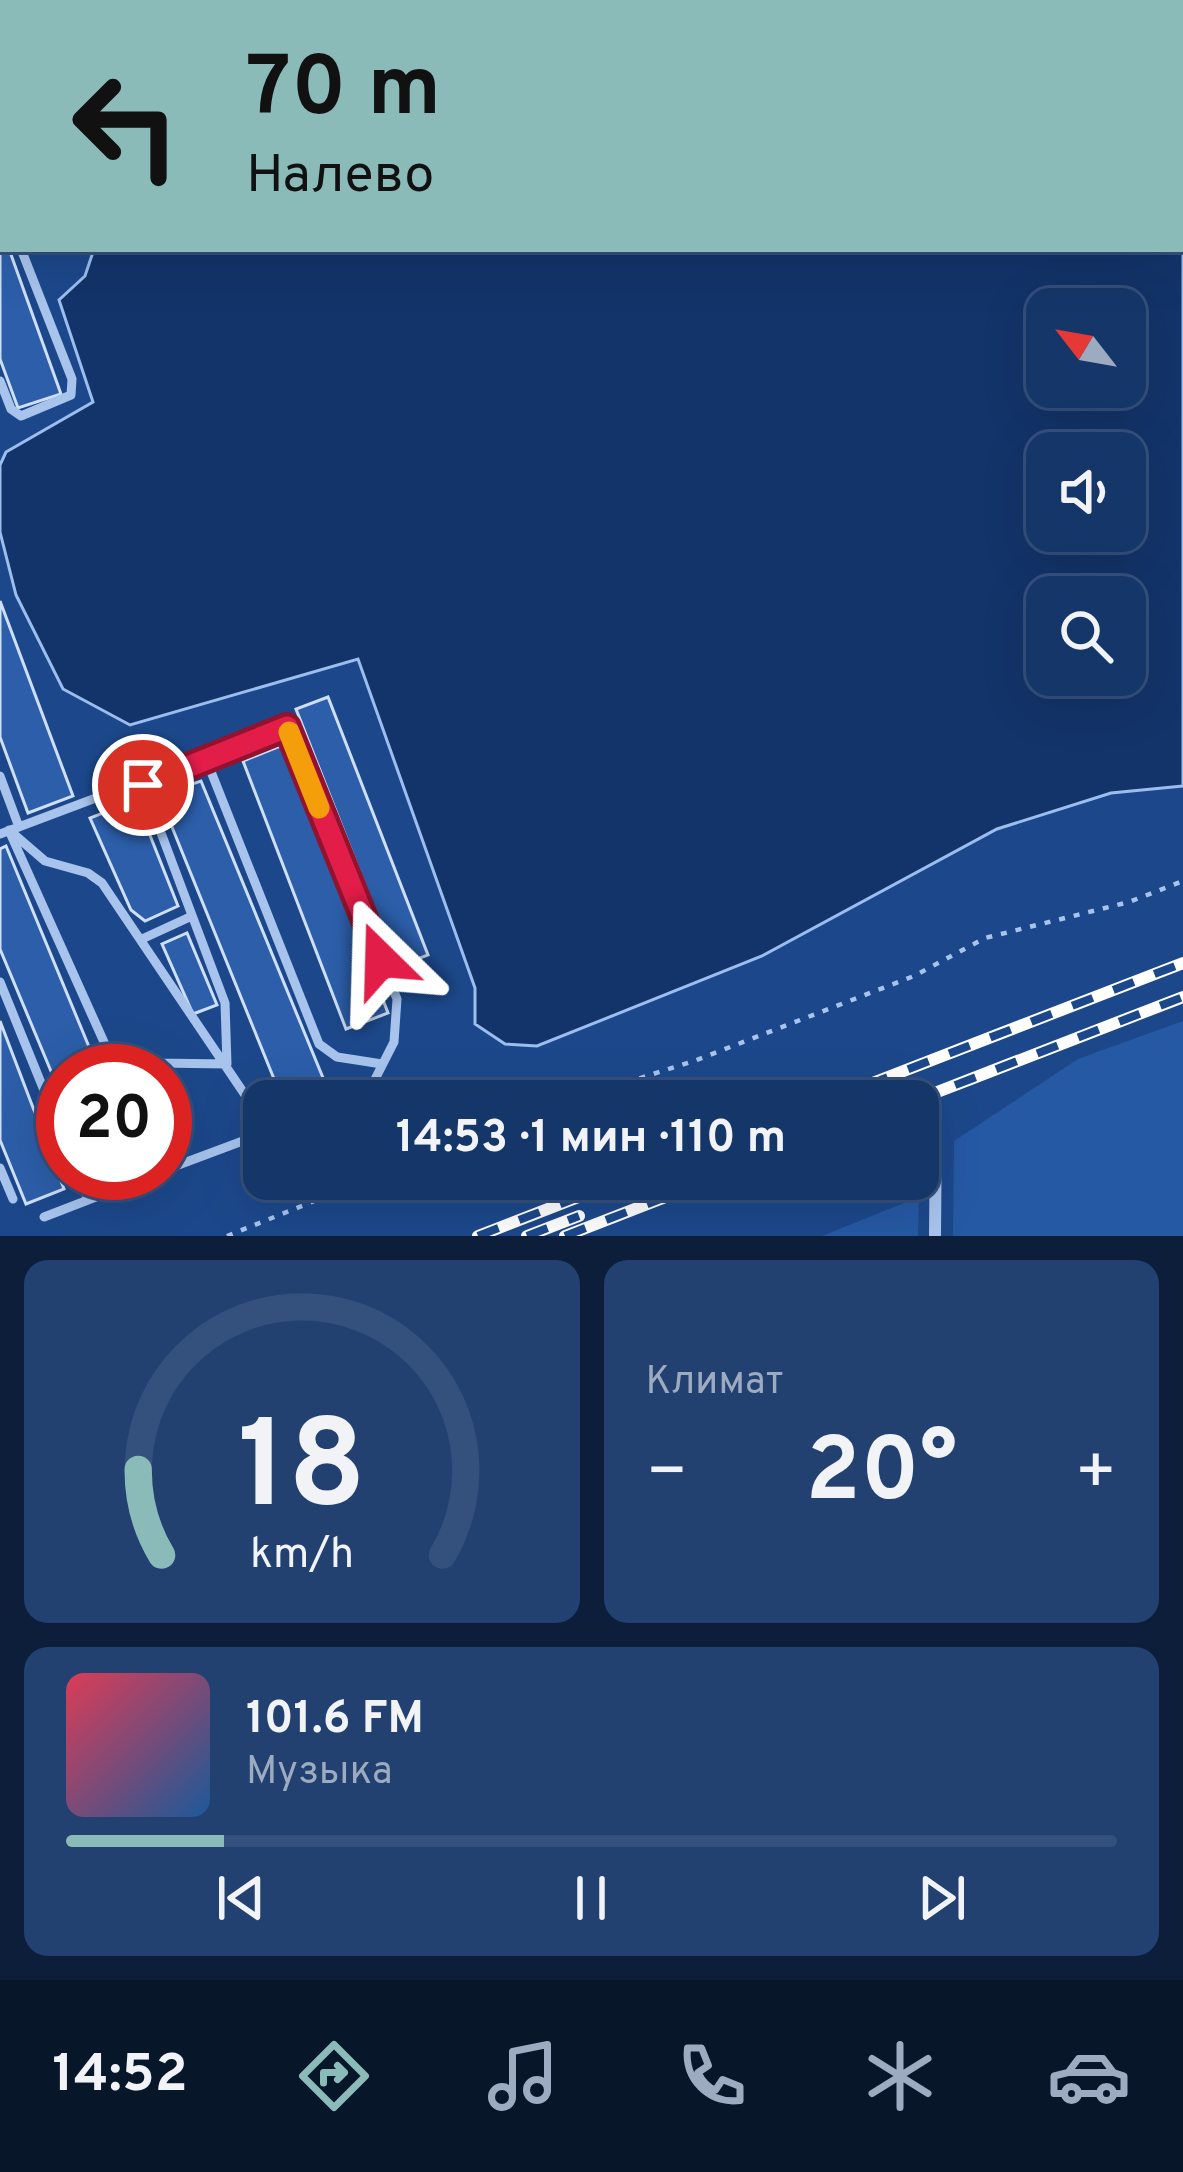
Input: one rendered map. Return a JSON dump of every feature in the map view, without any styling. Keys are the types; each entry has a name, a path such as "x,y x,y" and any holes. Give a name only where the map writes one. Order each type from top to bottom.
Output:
{"street":[{"path":"935,1200 935,1236"}],"lane":[{"path":"0,381 11,409 21,416 71,395 72,379 22,254"},
{"path":"9,830 143,785 287,727 397,999 394,1042 374,1080"},
{"path":"206,759 320,1044 337,1057 382,1064"},
{"path":"0,776 9,830 106,1044"},
{"path":"143,785 225,1003 227,1064"},
{"path":"9,830 45,861 88,873 102,883 200,1035 243,1090"},
{"path":"142,939 192,916"},
{"path":"0,982 36,1071"},
{"path":"192,1064 227,1064"},
{"path":"192,1160 243,1140"},
{"path":"0,1168 13,1198"},
{"path":"44,1217 88,1200"}],"path":[{"path":"634,1080 914,976 985,938 1129,902 1183,881"},
{"path":"227,1236 317,1200"}],"shaded area":[{"path":"93,252 1183,252 1183,786 1111,793 997,829 762,956 537,1046 505,1044 475,1024 475,988 358,659 130,725 63,689 16,595 0,532 0,465 6,452 93,402 59,300 85,276"},
{"path":"1183,1021 1183,1236 953,1236 954,1141 1078,1059"},
{"path":"912,1200 919,1200 918,1236 822,1236"}],"building":[{"path":"0,252 10,252 61,394 18,408 0,359"},
{"path":"0,601 73,796 28,813 0,737"},
{"path":"328,697 428,955 397,967 296,709"},
{"path":"285,744 388,1013 346,1029 243,761"},
{"path":"201,781 324,1080 274,1080 159,795"},
{"path":"136,800 178,906 145,921 131,910 90,818"},
{"path":"6,846 88,1044 40,1044 0,949 0,849"},
{"path":"187,933 217,1005 193,1014 162,944"},
{"path":"0,1021 36,1116 36,1200 26,1204 0,1140"}],"railway":[{"path":"880,1080 1183,963"},
{"path":"939,1091 1183,997"},
{"path":"478,1236 571,1200"},
{"path":"565,1236 658,1200"},
{"path":"527,1236 579,1216"}],"slow traffic":[{"path":"289,732 319,808"}],"route":[{"path":"143,785 287,727 381,960"}]}
